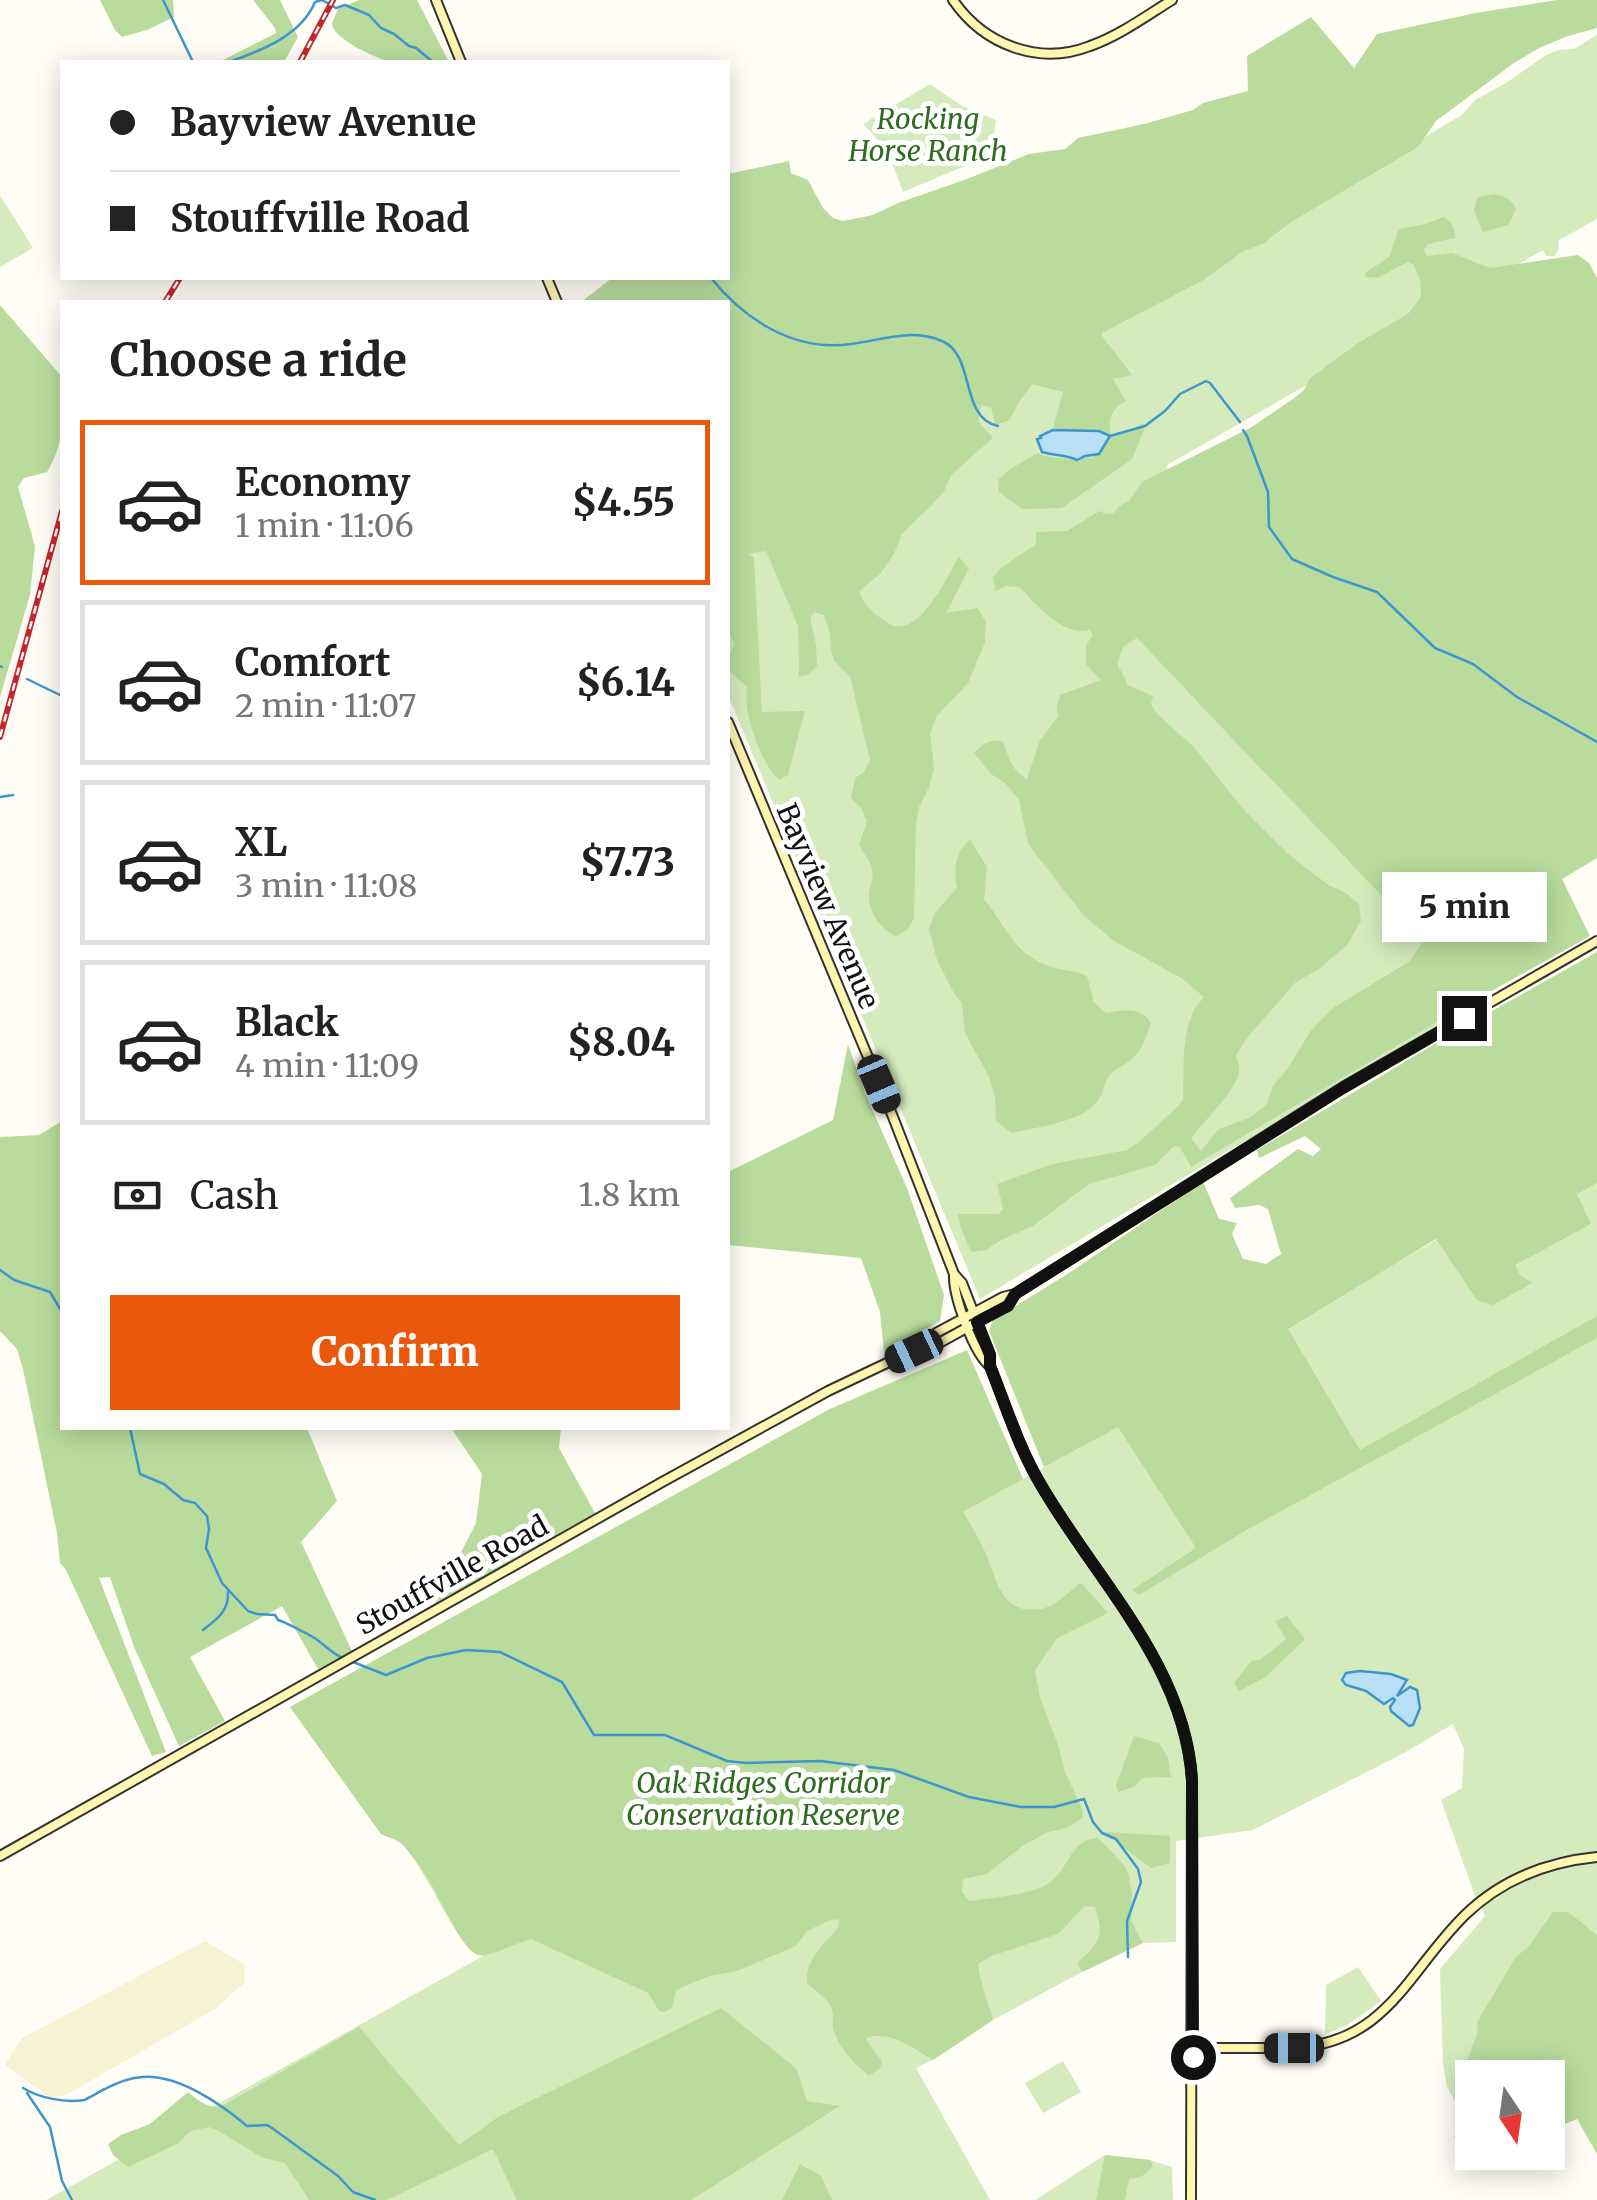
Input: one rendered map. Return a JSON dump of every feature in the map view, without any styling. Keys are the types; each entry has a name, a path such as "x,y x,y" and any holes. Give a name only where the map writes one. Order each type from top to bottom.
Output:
{"main road":[{"path":"436,0 459,60"},
{"path":"953,0 970,21 994,39 1020,50 1046,54 1093,46 1172,0"},
{"name":"Bayview Avenue","path":"730,727 893,1117 954,1274 962,1283 971,1320 990,1355 990,1366 1025,1454 1041,1486 1141,1634 1164,1677 1182,1724 1192,1780 1192,2200"},
{"name":"Stouffville Road","path":"0,1856 828,1391 931,1342 941,1342 971,1320 1008,1306 1015,1294 1343,1088 1597,941"},
{"path":"1193,2048 1310,2047 1339,2040 1391,2005 1466,1914 1508,1883 1538,1868 1597,1857"}],"shaded area":[{"path":"205,1941 244,1964 245,1982 215,2009 68,2094 51,2098 5,2065 22,2038"}],"green space":[{"path":"100,0 173,0 174,17 122,37"},
{"path":"253,0 280,0 298,37 285,60 223,60 276,33"},
{"path":"359,0 417,0 448,60 387,60 368,53 334,30 332,23 338,9"},
{"path":"1557,0 1597,0 1597,28 1539,48 1514,63 1436,121 1418,147 1291,222 1264,243 1242,252 1205,279 1102,333 1132,375 1113,379 1126,401 1110,419 1111,436 1143,423 1144,430 1132,459 1062,508 1022,509 999,492 998,480 1038,453 1079,462 1098,452 1052,432 1063,392 1032,384 1010,420 995,425 991,407 981,405 978,421 993,438 952,474 944,491 902,534 880,574 859,591 866,605 885,621 897,626 908,624 929,606 959,557 969,569 946,613 978,608 986,623 985,642 968,683 937,716 930,733 934,768 916,824 914,918 907,930 896,936 886,930 870,904 872,870 859,845 867,821 851,798 855,778 864,772 870,760 850,676 834,661 824,615 814,612 810,618 817,666 799,677 798,626 766,551 749,554 754,558 762,712 805,711 788,775 779,780 754,736 747,709 747,687 730,672 734,644 730,635 730,300 584,300 609,280 730,280 730,174 789,161 791,173 808,180 833,218 843,221 873,215 1029,154 1065,149 1078,138 1144,124 1248,91 1247,56 1311,17 1354,68 1377,34"},
{"path":"1597,35 1597,219 1558,241 1555,256 1546,256 1543,250 1167,465 1190,688 1493,998 980,1299 730,700 730,532 1067,349 1462,115 1475,100 1546,55 1574,49"},
{"name":"Rocking Horse Ranch","path":"930,84 962,106 996,120 991,155 903,192 888,155 863,124"},
{"path":"1494,194 1510,200 1516,209 1508,225 1483,232 1474,211 1477,197"},
{"path":"0,195 33,248 0,267"},
{"path":"1444,217 1454,231 1455,238 1428,244 1424,250 1427,256 1452,253 1490,268 1578,255 1589,263 1597,278 1597,858 1562,879 1590,936 1191,1167 1180,1147 1174,1146 1155,1165 1089,1184 1033,1226 986,1250 971,1252 958,1214 999,1214 1003,1208 997,1184 1053,1164 1127,1150 1175,1109 1183,1100 1188,1025 1204,997 1183,979 1114,941 1084,916 1028,844 1019,800 974,753 987,742 1003,741 1014,768 1027,779 1040,740 1058,717 1060,695 1101,680 1086,664 1086,645 1093,635 1090,630 1079,631 1060,624 1019,587 995,591 993,577 1036,544 1036,532 1067,531 1099,511 1114,513 1129,501 1142,482 1250,428 1293,399 1309,379 1358,343 1408,314 1421,297 1414,265 1408,262 1377,278 1366,277 1365,273 1389,257 1399,229","holes":["1137,638 1419,935 1421,944 1410,961 1333,1008 1310,1032 1273,1086 1266,1105 1249,1118 1219,1129 1201,1151 1191,1138 1233,1086 1239,1071 1236,1055 1296,982 1347,945 1361,921 1359,904 1287,853 1243,809 1194,747 1157,714 1151,704 1153,696 1128,685 1117,663 1124,646"]},
{"path":"0,305 60,375 60,441 47,472 24,478 18,487 35,546 30,595 0,697"},
{"path":"970,840 987,867 984,899 1018,946 1048,966 1087,976 1094,1002 1106,1013 1137,1012 1151,1023 1136,1054 1110,1074 1092,1107 1047,1126 1012,1133 996,1121 995,1096 965,1033 962,1003 937,960 929,929 935,913 957,888 956,862"},
{"path":"1597,952 1597,1183 1577,1194 1591,1224 1515,1265 1520,1275 1533,1283 1492,1305 1477,1300 1436,1239 1288,1329 1360,1450 1597,1316 1597,1338 1243,1532 1139,1595 1132,1590 1196,1548 1118,1427 1044,1467 989,1331 993,1320 1203,1182 1219,1219 1237,1223 1232,1234 1243,1259 1266,1264 1281,1254 1268,1209 1259,1205 1235,1208 1230,1198 1298,1149 1313,1156 1321,1149 1305,1136 1259,1158 1257,1150"},
{"path":"848,1044 907,1188 944,1295 940,1321 884,1352 880,1312 861,1258 730,1245 730,1171 833,1120"},
{"path":"60,1122 60,1430 308,1430 337,1501 301,1542 352,1651 318,1669 282,1606 190,1657 225,1721 179,1746 134,1647 110,1577 99,1578 166,1752 152,1756 60,1563 23,1369 17,1349 0,1331 0,1137 39,1135"},
{"name":"Oak Ridges Corridor Conservation Reserve","path":"1597,1147 1597,2065 1565,2073 1565,2060 1455,2060 1455,2101 1447,2087 1440,1969 1485,1916 1441,1800 1462,1788 1464,1749 1453,1724 1253,1830 1176,1841 1176,1942 1143,1943 1082,1972 993,2020 916,2068 990,2200 46,2200 483,1956 462,1939 412,1856 395,1839 381,1834 290,1707 830,1409 963,1512"},
{"path":"967,1350 1023,1479 963,1512 1001,1591 1016,1606 1041,1609 1081,1583 1108,1613 1057,1638 1035,1670 1040,1698 1083,1811 1082,1818 1021,1847 987,1874 963,1879 962,1891 969,1901 1040,1888 1055,1878 1075,1849 1098,1838 1128,1873 1131,1921 1143,1943 1082,1972 1077,1963 1100,1933 1095,1907 1085,1906 1058,1934 978,1964 993,2020 933,2060 893,2038 867,2038 882,2061 880,2068 869,2076 840,2044 829,2004 807,1983 812,1960 838,1928 839,1919 807,1931 796,1946 737,1971 709,1976 676,1990 672,2008 664,2012 659,2011 648,1993 531,1939 489,1954 472,1951 412,1855 400,1842 381,1834 290,1707 830,1409"},
{"path":"452,1430 561,1430 559,1448 595,1513 435,1603 476,1523 482,1474"},
{"path":"1287,1616 1305,1639 1266,1677 1239,1691 1234,1683 1251,1661 1260,1660 1286,1639 1275,1621"},
{"path":"1134,1736 1159,1743 1168,1757 1171,1777 1142,1778 1134,1787 1118,1792 1116,1785"},
{"path":"1103,1832 1170,1836 1170,1863 1151,1868"},
{"path":"1553,1912 1568,1912 1597,1935 1597,2154 1577,2119 1565,2124 1565,2060 1467,2060 1478,2032 1477,2022 1516,1957 1529,1946"},
{"path":"1358,1967 1381,2001 1346,2026 1325,2034 1326,1985"},
{"path":"721,2008 797,2069 807,2101 840,2106 691,2200 517,2200 493,2149 387,2200 309,2200 285,2163 261,2157 209,2127 191,2131 177,2144 128,2167 113,2155 108,2144 150,2124 188,2092 208,2105 222,2106 359,2027 459,2145 498,2117"},
{"path":"1063,2061 1081,2092 1043,2113 1025,2083"},
{"path":"1105,2155 1150,2160 1172,2167 1173,2200 1035,2200"},
{"path":"1105,2155 1150,2160 1153,2164 1143,2175 1129,2179 1125,2200 1096,2200"},
{"path":"800,2164 821,2176 832,2200 782,2200"}],"water":[{"path":"1053,430 1099,431 1110,436 1099,454 1077,460 1042,452 1037,439"},
{"path":"1360,1671 1407,1680 1397,1696 1410,1687 1417,1690 1420,1708 1413,1725 1391,1711 1393,1698 1384,1704 1342,1680 1346,1673"}],"waterway":[{"path":"163,0 192,60"},
{"path":"234,60 290,33 315,2 322,0 336,8 345,5 369,15 381,28 431,60"},
{"path":"713,280 755,319 791,338 830,345 908,335 942,341 960,359 978,411 986,421 998,426"},
{"path":"1110,436 1145,426 1180,394 1206,381 1240,422"},
{"path":"1243,430 1268,492 1269,527 1292,559 1377,592 1435,648 1473,664 1517,697 1597,742"},
{"path":"27,679 60,695"},
{"path":"0,797 13,795"},
{"path":"0,1270 14,1280 50,1292 60,1309"},
{"path":"130,1430 140,1474 195,1503 207,1516 206,1548 222,1583 248,1611 275,1615 343,1658"},
{"path":"203,1630 224,1609 228,1592"},
{"path":"353,1662 386,1675 427,1658 466,1650 500,1652 562,1682 594,1735 665,1735 727,1761 820,1761 894,1770 969,1797 1021,1807 1054,1807 1084,1799 1093,1822 1102,1833 1116,1839 1138,1869 1141,1882 1127,1921 1128,1957"},
{"path":"23,2088 44,2097 77,2101 132,2078 170,2080 212,2100 247,2126 267,2125 338,2176 353,2192 375,2200"},
{"path":"27,2093 50,2127 62,2181 72,2200"}],"railway":[{"path":"301,60 333,0"},
{"path":"166,300 179,280"},
{"path":"0,737 60,518"}],"route":[{"path":"1193,2057 1192,1780 1182,1724 1164,1677 1141,1634 1041,1486 990,1366 990,1355 977,1322 1008,1306 1015,1294 1343,1088 1464,1018"}]}
